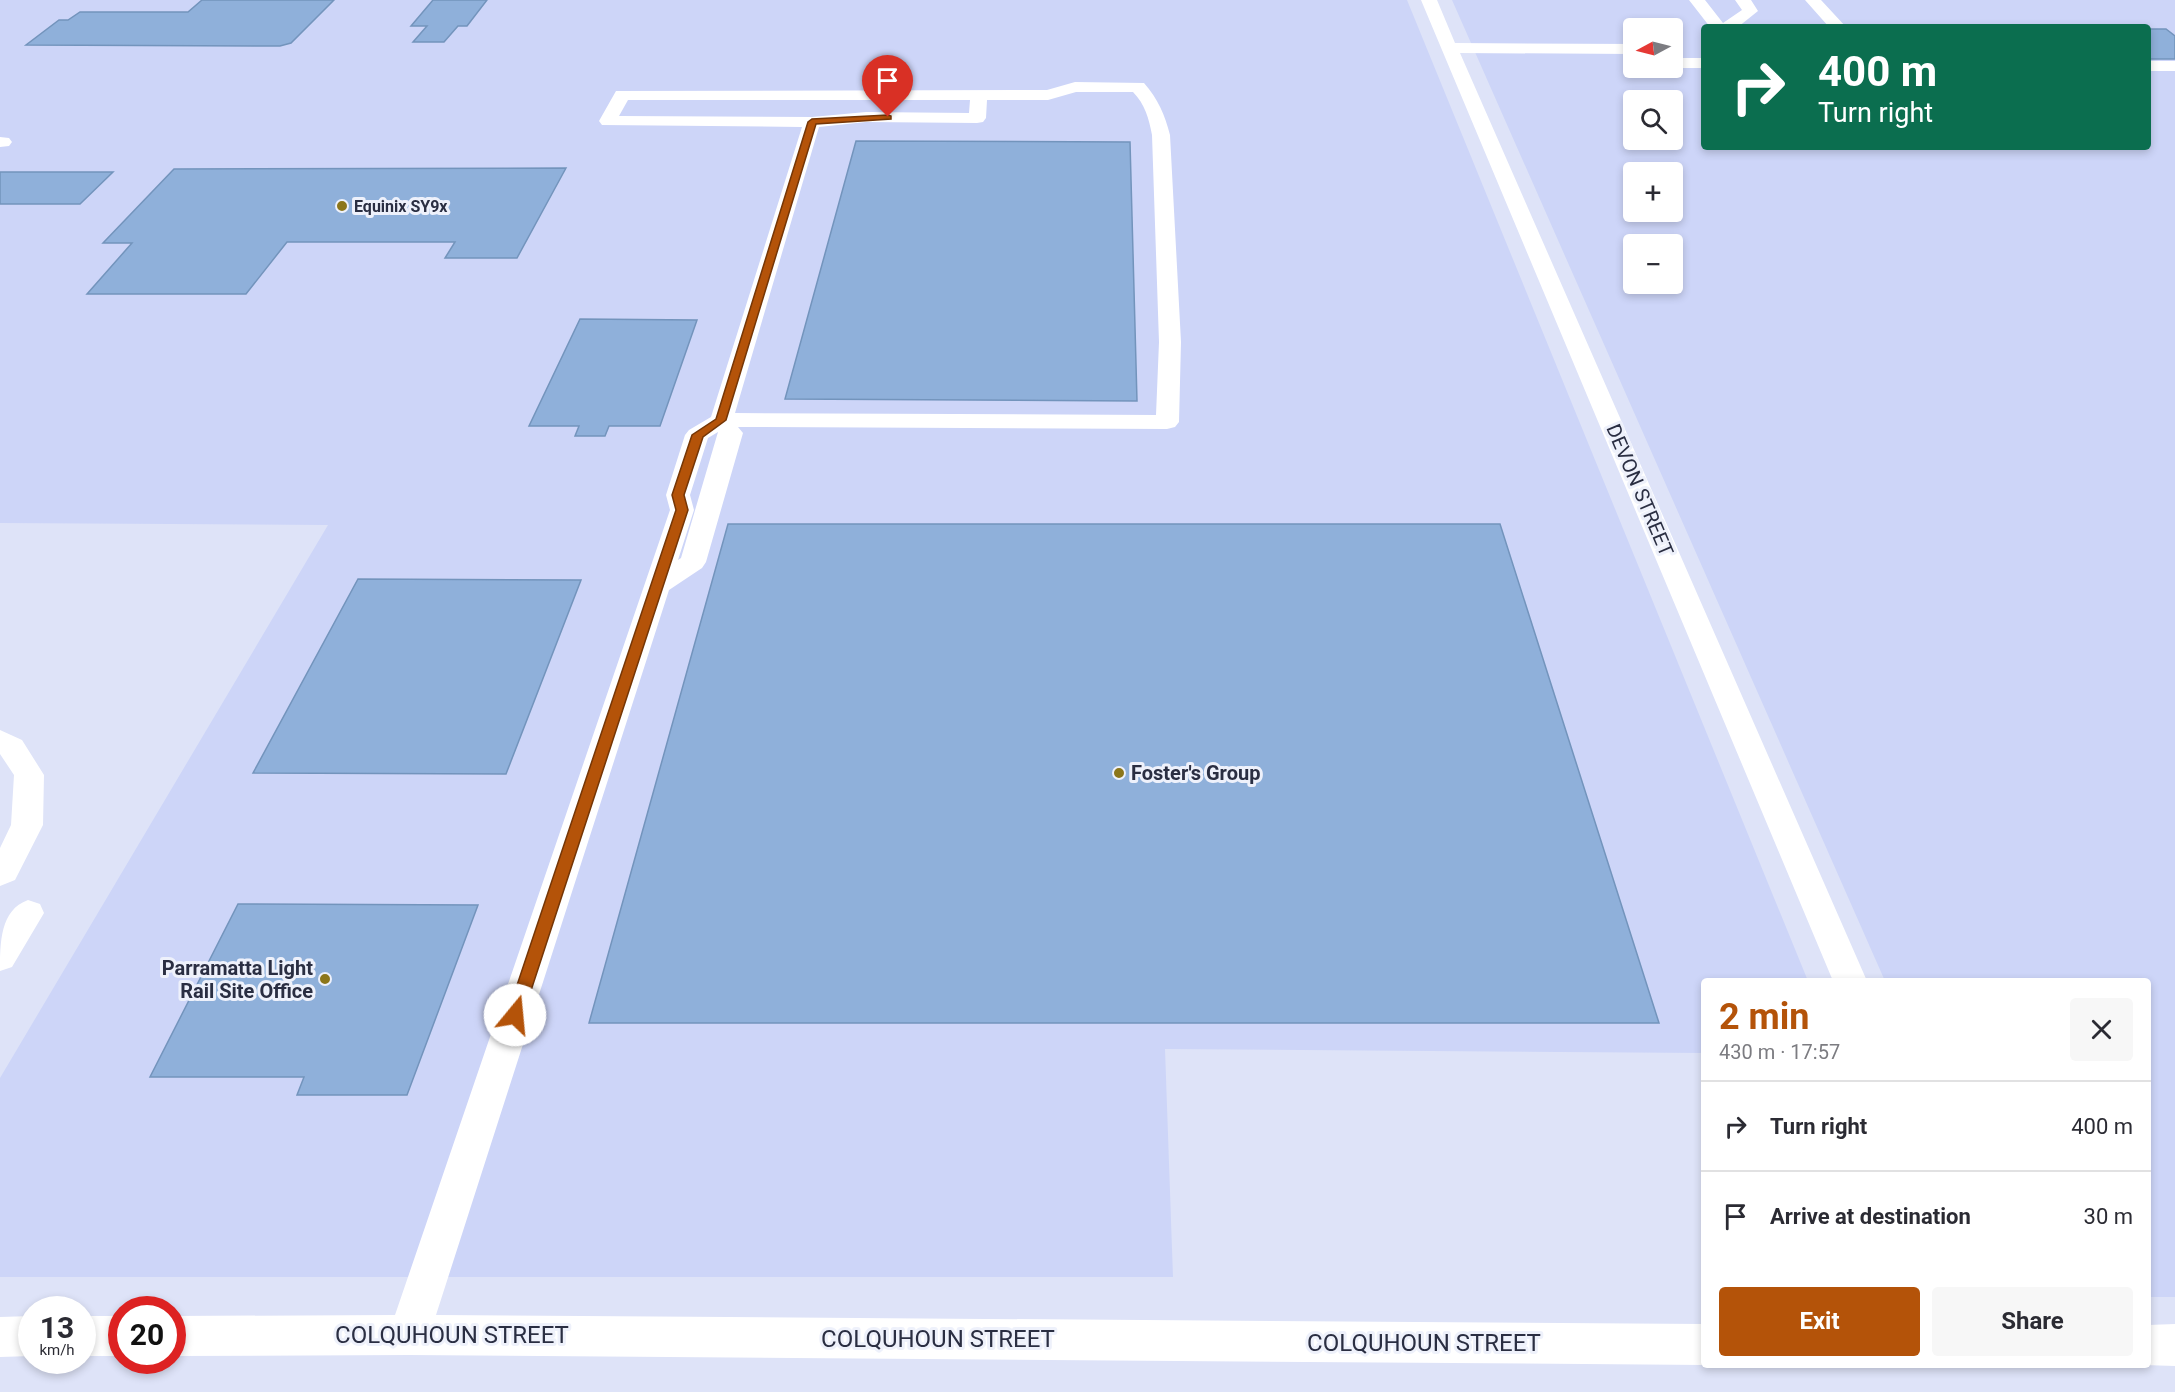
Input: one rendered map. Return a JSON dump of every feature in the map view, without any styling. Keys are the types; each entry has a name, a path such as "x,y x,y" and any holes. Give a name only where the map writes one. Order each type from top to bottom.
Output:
{"street":[{"name":"DEVON STREET","path":"1429,0 1849,978"},
{"path":"1697,0 1716,24"},
{"path":"1732,24 1750,11 1743,0"},
{"path":"1813,0 1835,24"},
{"path":"1453,55 1623,49"},
{"path":"1683,49 1701,49"},
{"path":"1453,55 1623,63"},
{"path":"1683,63 1701,63"},
{"path":"2151,66 2175,66"},
{"path":"409,1335 682,510 678,495 698,435 721,420 1167,422 1170,342 1161,135 1156,112 1150,99 1138,87 1075,87 1048,95 979,95 622,95 608,121 812,122 866,117 977,118 979,95"},
{"path":"721,420 812,122"},
{"path":"657,586 693,562 731,433 721,420"},
{"path":"0,741 12,747 29,775 27,825 4,871 0,874"},
{"path":"0,914 28,914 0,957"},
{"name":"COLQUHOUN STREET","path":"186,1336 409,1335 1701,1345"},
{"path":"0,1337 18,1336"},
{"path":"2151,1346 2175,1345"}],"shaded area":[{"path":"0,0 1407,0 1807,978 1701,978 1701,1053 1165,1049 1173,1277 0,1277 0,1078 328,525 0,523"},
{"path":"1452,0 2175,0 2175,1297 2151,1297 2151,978 1884,978"}],"building":[{"path":"202,0 334,0 291,43 280,46 26,45 59,20 68,20 80,12 188,12"},
{"path":"433,0 487,0 467,26 458,26 444,42 413,42 427,26 411,26"},
{"path":"2151,29 2166,29 2175,36 2175,59 2151,59"},
{"path":"856,141 1130,142 1137,401 785,399"},
{"name":"Equinix SY9x","path":"566,168 517,258 445,258 455,242 287,242 246,294 87,294 132,243 103,243 174,169"},
{"path":"0,172 113,172 80,204 0,204"},
{"path":"580,319 697,320 660,426 609,426 605,436 575,436 579,426 529,426"},
{"name":"Foster's Group","path":"728,524 1500,524 1659,1023 589,1023"},
{"path":"358,579 581,580 506,774 253,773"},
{"name":"Parramatta Light Rail Site Office","path":"238,904 478,905 407,1095 297,1095 304,1077 150,1077"}],"place":[{"name":"Equinix SY9x","path":"342,206"},
{"name":"Foster's Group","path":"1119,773"},
{"name":"Parramatta Light Rail Site Office","path":"325,979"}],"route":[{"path":"515,1015 682,510 678,495 698,435 721,420 812,122 888,117"}]}
